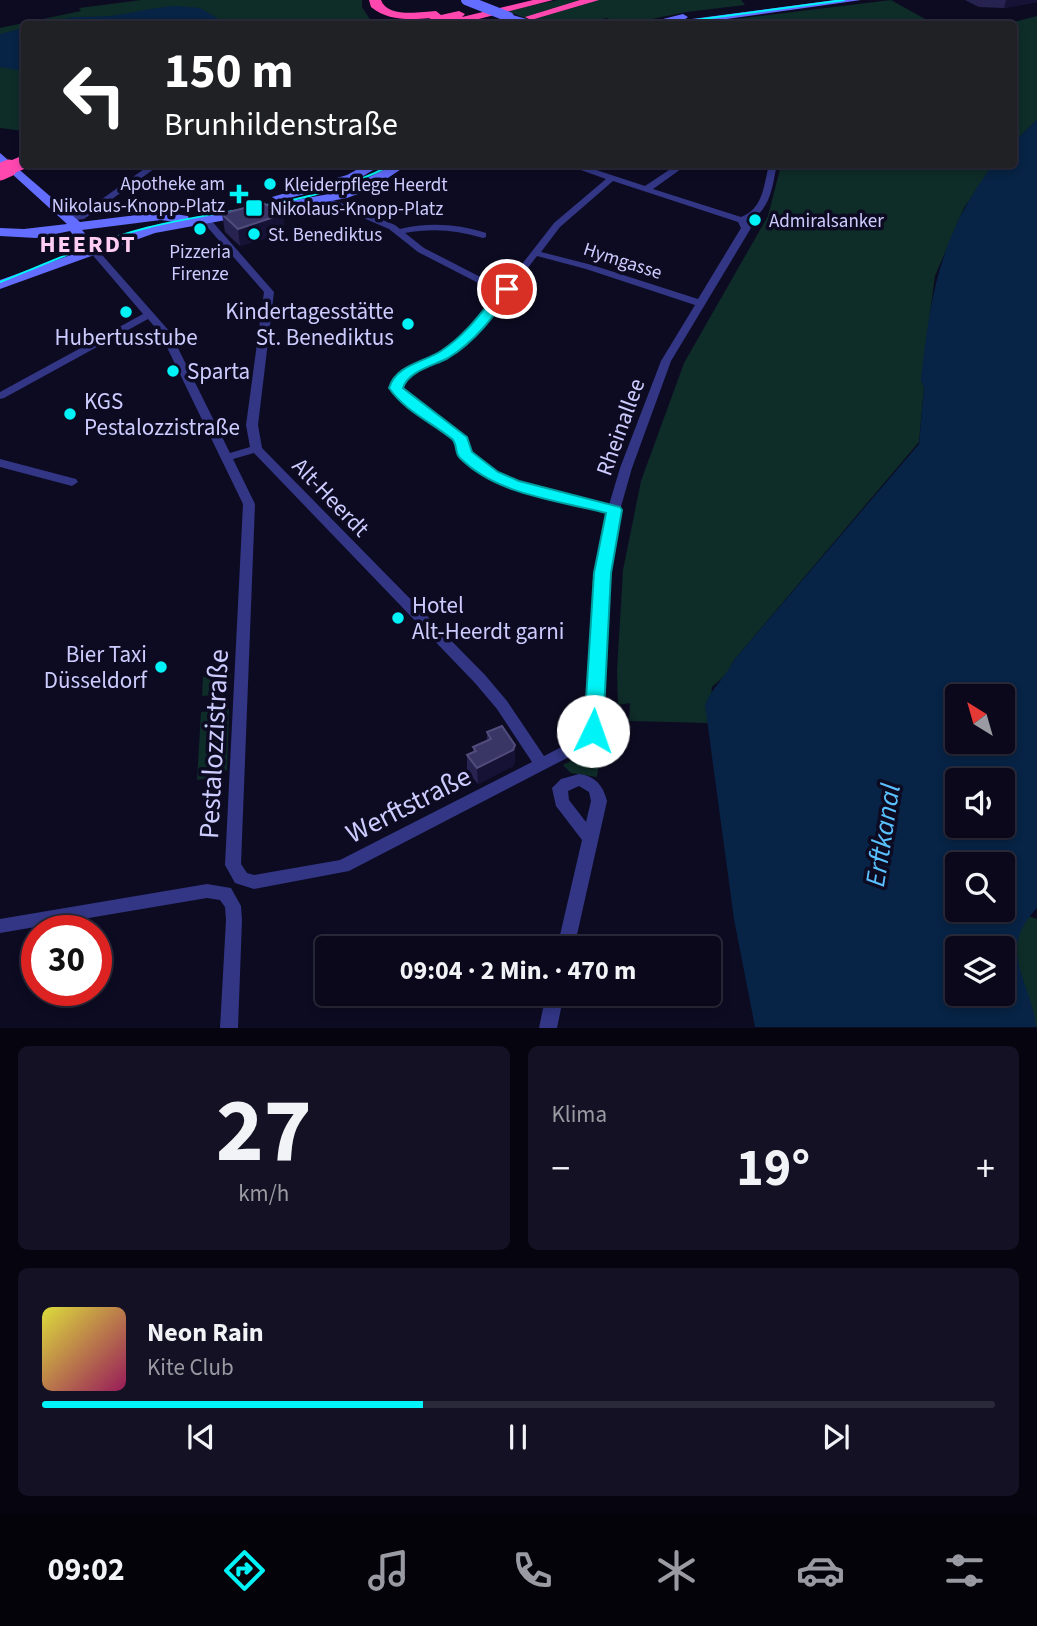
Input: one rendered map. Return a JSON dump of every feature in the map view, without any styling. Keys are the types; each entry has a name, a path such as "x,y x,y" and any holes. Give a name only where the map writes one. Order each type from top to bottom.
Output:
{"highway":[{"path":"367,0 367,7 376,21"},
{"path":"375,0 379,9 395,15 445,18 490,0"},
{"path":"433,21 511,0"},
{"path":"424,21 547,0"},
{"path":"518,21 593,0"},
{"path":"0,165 21,159"},
{"path":"0,172 21,159"}],"main road":[{"path":"466,0 512,21"},
{"path":"665,21 818,0"},
{"path":"696,21 856,0"},
{"path":"0,157 81,230 110,243 183,221 181,217 171,215 82,229 81,230 0,276"},
{"path":"0,232 59,235 297,192 351,178 370,168"},
{"path":"152,230 323,199 368,186 397,168"},
{"path":"25,233 81,230"},
{"path":"0,285 81,230"}],"street":[{"path":"81,230 152,168"},
{"path":"579,168 741,220 755,215 764,206 772,168"},
{"path":"645,190 678,168"},
{"path":"611,179 568,213 472,334 399,378 396,388 403,397 462,440 464,454 492,475 513,484 614,510"},
{"path":"323,199 398,232 421,250 491,286 507,289"},
{"name":"Rheinallee","path":"589,740 593,731 603,573 614,510 631,453 666,362 746,228 741,220"},
{"path":"207,221 269,292 251,425 256,449 228,457"},
{"path":"398,232 415,228 463,228 483,235"},
{"name":"Pestalozzistraße","path":"81,230 150,314 181,363 249,504 233,865 241,878"},
{"name":"Hymgasse","path":"535,253 589,267 700,303"},
{"path":"0,396 150,314"},
{"name":"Alt-Heerdt","path":"256,449 480,679 502,705 542,765"},
{"path":"0,463 72,482"},
{"name":"Werftstraße","path":"241,878 254,882 343,866 589,740"},
{"path":"568,936 590,839"},
{"path":"0,926 206,891 225,892 241,878"},
{"path":"225,892 233,906 234,920 229,1027"},
{"path":"548,1027 552,1006"}],"green space":[{"path":"141,0 362,0 362,7 371,21 33,21 81,11 79,8"},
{"path":"558,0 741,0 745,5 642,21 616,21 606,18 594,21 534,21 506,11"},
{"path":"891,0 929,21 719,21"},
{"path":"1037,16 1037,120 1017,139 1017,21"},
{"path":"21,24 21,131 0,128 0,28"},
{"path":"780,168 991,168 964,208 935,276 921,380 924,388 919,442 734,660 728,673 712,687 708,723 629,721 630,703 618,705 617,671 623,570 641,481 684,363 768,216"},
{"path":"231,674 227,694 202,696 203,677"},
{"path":"229,709 227,770 214,777 197,780 201,712"},
{"path":"602,744 597,777 571,773 563,765"},
{"path":"1015,911 1037,919 1037,1027 1001,1027 1002,1006 1015,1006 1015,936 1004,936 1005,922 1015,922"}],"water":[{"path":"154,8 200,8 222,21 56,21 108,16"},
{"path":"21,29 21,70 0,67 0,34"},
{"name":"Erftkanal","path":"1037,120 1037,908 1025,924 1017,952 1036,1027 755,1027 734,919 705,705 734,660 919,444 924,388 921,380 934,293 949,241 991,168 1017,168 1017,139"}],"building":[{"path":"263,203 283,214 238,229 222,214"},
{"path":"502,726 515,745 513,750 477,768 467,755 476,751 473,747 491,739 487,732"}],"tram line":[{"path":"687,21 844,0"},
{"path":"0,282 127,233 302,198 384,168"}],"place":[{"name":"Kleiderpflege Heerdt","path":"270,184"},
{"name":"Apotheke am Nikolaus-Knopp-Platz","path":"239,194"},
{"name":"Nikolaus-Knopp-Platz","path":"254,208"},
{"name":"Admiralsanker","path":"755,220"},
{"name":"Pizzeria Firenze","path":"200,229"},
{"name":"St. Benediktus","path":"254,234"},
{"name":"Hubertusstube","path":"126,312"},
{"name":"Kindertagesstätte St. Benediktus","path":"408,324"},
{"name":"Sparta","path":"173,371"},
{"name":"KGS Pestalozzistraße","path":"70,414"},
{"name":"Hotel Alt-Heerdt garni","path":"398,618"},
{"name":"Bier Taxi Düsseldorf","path":"161,667"}],"district":[{"name":"HEERDT","path":"88,244"}],"route":[{"path":"507,289 472,334 445,354 405,373 396,383 396,388 403,397 462,440 464,454 492,475 513,484 614,510 603,573 593,731"}]}
